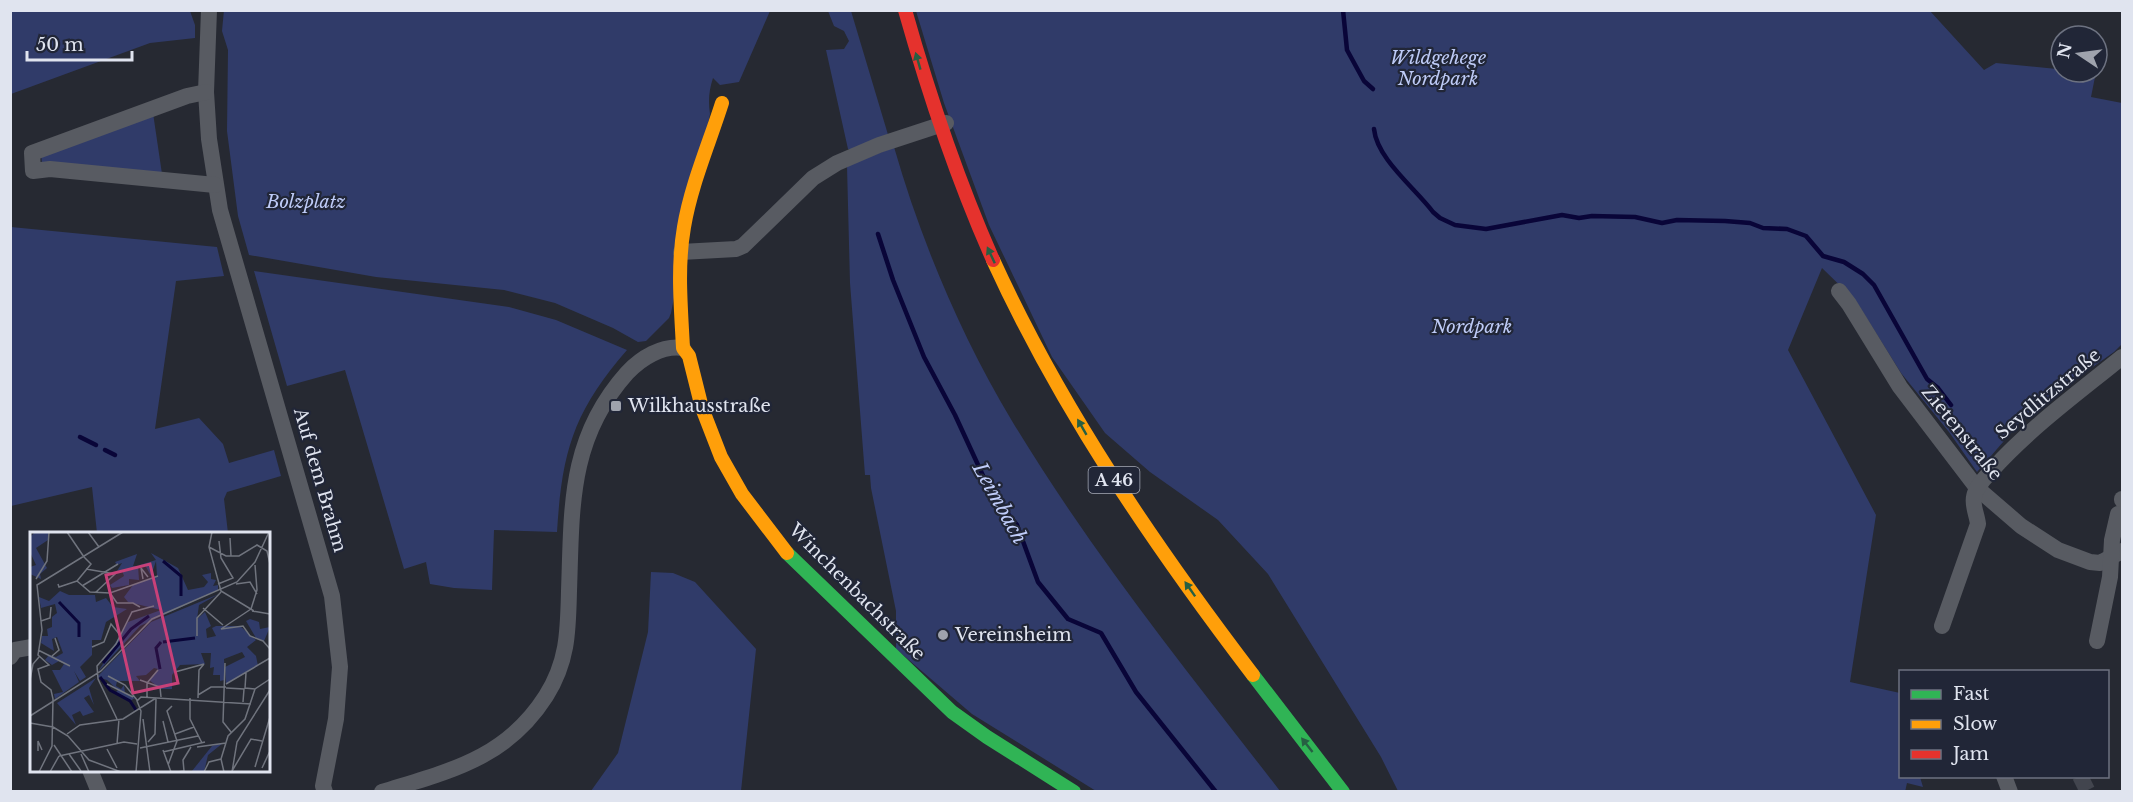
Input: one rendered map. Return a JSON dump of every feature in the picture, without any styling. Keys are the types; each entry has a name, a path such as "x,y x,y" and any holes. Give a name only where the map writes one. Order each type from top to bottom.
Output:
{"main road":[{"name":"A 46","path":"905,10 927,113 939,133 1010,296 1089,440 1205,611 1342,792"},
{"name":"Winchenbachstraße","path":"722,103 694,187 684,227 681,252 683,348 689,356 702,408 721,457 742,494 786,552 816,583 952,712 1074,792"},
{"path":"1149,555 1273,724"}],"street":[{"name":"Auf dem Brahm","path":"209,10 207,93 209,139 215,185 235,263 332,596 340,667 336,718 322,786 325,792"},
{"path":"207,93 187,96 32,153 33,171 50,169 215,185"},
{"path":"681,252 736,249 744,246 813,178 837,163 879,145 939,133"},
{"name":"Zietenstraße","path":"1839,291 1900,387 1977,488 2021,526 2058,550 2090,562 2100,562 2117,554"},
{"path":"382,792 452,770 488,754 521,730 546,696 560,670 568,641 572,517 576,476 585,442 597,414 614,388 633,367 650,354 675,347 683,348"},
{"name":"Seydlitzstraße","path":"1977,488 2037,426 2122,357"},
{"path":"1941,626 1978,524 1973,504 1977,488"},
{"path":"2097,641 2117,554 2112,540 2121,504"},
{"path":"10,657 15,650 30,647"},
{"path":"90,772 99,792"},
{"path":"2004,778 2010,792"}],"green space":[{"path":"11,10 190,11 195,25 195,38 150,43 11,94"},
{"name":"Bolzplatz","path":"224,10 770,11 739,82 720,85 713,78 709,96 710,114 671,313 669,318 646,341 638,342 613,328 555,303 504,290 376,277 249,255 238,216 227,131 228,50 222,31"},
{"path":"828,11 851,11 889,138 855,151 848,149 826,50 844,49 849,41 844,31 834,26"},
{"name":"Nordpark","path":"916,11 1930,11 1984,70 1996,63 2049,68 2049,84 2094,84 2091,97 2122,103 2122,344 2030,411 1977,472 1949,432 1901,373 1856,301 1822,268 1788,350 1876,515 1850,682 1899,693 1899,778 1920,778 1923,787 1907,783 1905,792 1398,791 1381,757 1268,574 1218,520 1150,472 1105,433 1052,357 989,225 944,103"},
{"path":"153,113 162,174 42,163 41,153"},
{"path":"894,147 930,253 959,322 1012,421 1042,470 1107,564 1280,791 1096,791 972,714 896,649 896,611 870,475 865,475 850,283 847,166"},
{"path":"11,227 217,247 224,276 176,281 155,429 199,418 223,444 229,463 274,450 281,476 227,492 224,499 228,532 97,532 92,487 11,506"},
{"path":"254,271 509,307 556,320 627,350 594,393 574,434 562,479 557,532 494,530 492,590 430,584 426,562 404,569 345,370 287,386"},
{"path":"651,572 673,573 695,582 756,649 741,791 591,791 618,753 648,632"}],"waterway":[{"path":"1343,10 1347,50 1364,81 1373,89"},
{"path":"1374,129 1382,151 1398,173 1433,212 1455,225 1486,229 1562,215 1579,218 1635,217 1662,223 1677,220 1750,223 1763,228 1787,229 1806,236 1823,256 1844,262 1863,274 1874,285 1927,379 1938,388 1951,405"},
{"name":"Leimbach","path":"878,234 893,280 924,357 955,415 991,493 1017,525 1038,582 1068,619 1101,633 1136,692 1216,792"},
{"path":"80,437 96,445"},
{"path":"105,450 115,455"}],"tunnel":[{"path":"2081,778 2088,792"}],"traffic: fast":[{"path":"787,553 952,712 1074,792"},
{"path":"1253,675 1343,792"}],"traffic: slow":[{"path":"722,103 696,180 684,227 680,272 683,348 689,356 702,408 721,457 742,494 787,553"},
{"path":"993,260 1048,369 1111,475 1180,576 1253,675"}],"traffic: jam":[{"path":"905,10 924,74 967,199 993,260"}],"place":[{"name":"Wilkhausstraße","path":"616,406"},
{"name":"Vereinsheim","path":"943,635"}],"park label":[{"name":"Wildgehege Nordpark","path":"1438,68"}]}
